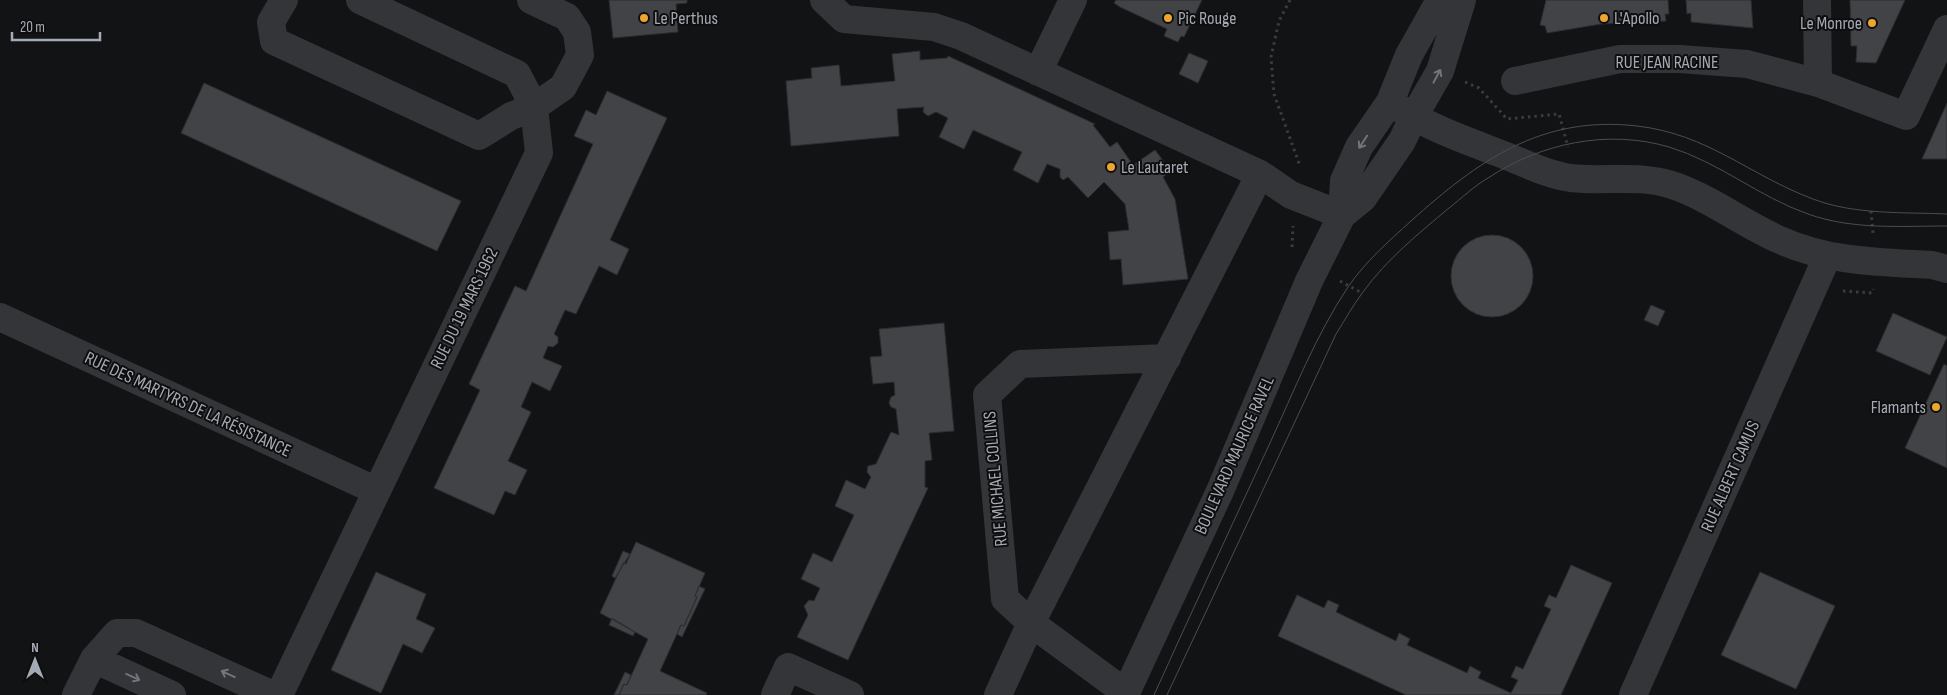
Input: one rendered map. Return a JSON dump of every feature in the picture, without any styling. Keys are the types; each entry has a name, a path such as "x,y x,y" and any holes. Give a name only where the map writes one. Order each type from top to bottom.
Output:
{"street":[{"path":"284,0 271,22 274,40 479,136 512,116 534,107 563,87 580,55 577,32 568,17 531,0"},
{"name":"RUE DU 19 MARS 1962","path":"279,695 539,152 534,107 517,74 360,0"},
{"path":"824,0 844,19 934,27 961,36 1260,174 1291,195 1342,215"},
{"path":"1038,72 1073,0"},
{"name":"BOULEVARD MAURICE RAVEL","path":"1342,215 1344,181 1360,147 1390,102 1409,55 1440,0"},
{"name":"BOULEVARD MAURICE RAVEL","path":"1125,694 1220,491 1314,269 1342,215 1363,198 1402,141 1440,71 1462,0"},
{"path":"1817,0 1818,83"},
{"name":"RUE JEAN RACINE","path":"1515,81 1620,60 1680,59 1747,64 1818,83 1906,116 1947,30"},
{"path":"1390,102 1413,118 1516,161 1558,175 1572,178 1647,179 1672,185 1701,197 1780,240 1827,257 1932,264 1947,268"},
{"path":"998,695 1030,623 1260,174"},
{"name":"RUE ALBERT CAMUS","path":"1633,695 1827,257"},
{"name":"RUE DES MARTYRS DE LA RÉSISTANCE","path":"0,317 377,491"},
{"name":"RUE MICHAEL COLLINS","path":"1125,694 1030,623 1005,599 987,395 1020,364 1166,358"},
{"path":"76,695 94,659 117,633 136,633 272,695"},
{"path":"94,659 172,695"},
{"path":"775,695 788,667 850,695"}],"path":[{"path":"1290,0 1278,21 1271,56 1274,94 1307,182 1293,219 1292,257 1314,269"}],"building":[{"name":"Le Perthus","path":"609,0 687,0 687,3 676,4 678,32 613,38"},
{"name":"Pic Rouge","path":"1116,0 1202,0 1184,37 1181,36 1178,42 1164,36 1167,29 1120,7 1114,3"},
{"name":"L'Apollo","path":"1546,0 1668,0 1669,14 1665,14 1666,21 1601,24 1547,33 1545,26 1540,25"},
{"name":"L'Apollo","path":"1686,0 1751,0 1753,28 1691,22 1691,13 1687,14"},
{"name":"Le Monroe","path":"1850,0 1905,0 1876,63 1856,62 1857,46 1851,46"},
{"name":"Le Lautaret","path":"920,51 920,60 947,58 948,56 1095,124 1093,125 1110,147 1117,142 1133,165 1155,150 1171,171 1163,177 1175,199 1188,279 1123,285 1121,259 1110,260 1108,232 1129,230 1125,204 1104,182 1088,198 1068,177 1063,180 1060,177 1060,169 1047,164 1038,183 1013,170 1022,152 973,130 964,149 939,137 948,118 936,112 928,116 923,112 924,107 897,109 899,136 791,146 786,81 812,78 811,68 839,65 841,86 895,81 892,54"},
{"path":"1189,53 1208,61 1198,83 1179,74"},
{"path":"204,83 461,201 437,251 181,133"},
{"path":"607,91 667,118 610,240 629,249 617,275 599,266 576,314 565,310 554,334 558,337 558,343 553,347 548,346 543,358 562,366 550,391 532,382 521,407 531,412 508,461 527,470 515,495 505,491 494,515 434,488 480,390 469,384 515,286 526,291 593,144 574,136 586,110 596,115"},
{"path":"1947,103 1947,159 1922,159"},
{"path":"1492,235 1508,238 1521,247 1530,260 1533,276 1530,292 1521,305 1508,314 1492,317 1476,314 1463,305 1454,292 1451,276 1454,260 1463,247 1476,238"},
{"path":"1651,305 1665,311 1658,326 1644,320"},
{"path":"1893,313 1947,337 1930,375 1876,351"},
{"path":"944,323 954,431 929,433 932,460 925,461 925,487 928,488 848,660 797,637 808,615 804,606 809,600 814,601 820,588 801,579 813,553 832,562 854,515 835,506 846,480 865,489 871,477 867,472 868,466 876,464 891,432 899,435 896,409 891,407 889,403 891,397 895,395 894,382 873,384 870,357 882,356 879,329"},
{"name":"Flamants","path":"1944,364 1947,366 1947,468 1905,448"},
{"path":"636,542 705,573 684,626 681,625 660,671 707,693 706,695 619,695 624,684 627,685 648,639 600,613 623,563 626,564"},
{"path":"623,551 630,554 615,578 612,576"},
{"path":"1571,565 1612,583 1561,695 1406,695 1278,636 1297,595 1324,608 1328,600 1339,605 1336,612 1396,641 1399,633 1410,639 1407,645 1467,673 1470,666 1481,672 1478,678 1511,693 1518,680 1511,677 1516,666 1523,669 1551,609 1544,606 1549,595 1556,598"},
{"path":"376,572 426,594 416,619 435,628 422,653 403,644 381,693 331,670"},
{"path":"1760,572 1835,606 1796,689 1721,655"},
{"path":"699,586 705,589 682,637 677,634 681,625 684,626 697,597 695,596"},
{"path":"612,618 635,632 633,636 609,625"},
{"path":"625,672 631,675 627,685 624,684 619,695 614,695"}],"tram line":[{"path":"1154,695 1306,364 1336,305 1355,278 1386,244 1436,199 1461,179 1487,162 1513,147 1541,135 1571,128 1602,124 1637,126 1662,130 1685,137 1707,146 1768,179 1829,204 1879,212 1947,214"},
{"path":"1167,695 1336,334 1349,313 1372,280 1414,237 1473,188 1488,178 1508,166 1552,148 1599,140 1622,139 1646,142 1687,153 1790,207 1825,219 1859,225 1947,226"}],"place":[{"name":"Le Perthus","path":"644,18"},
{"name":"Pic Rouge","path":"1168,18"},
{"name":"L'Apollo","path":"1604,18"},
{"name":"Le Monroe","path":"1872,23"},
{"name":"Le Lautaret","path":"1111,167"},
{"name":"Flamants","path":"1936,407"}]}
